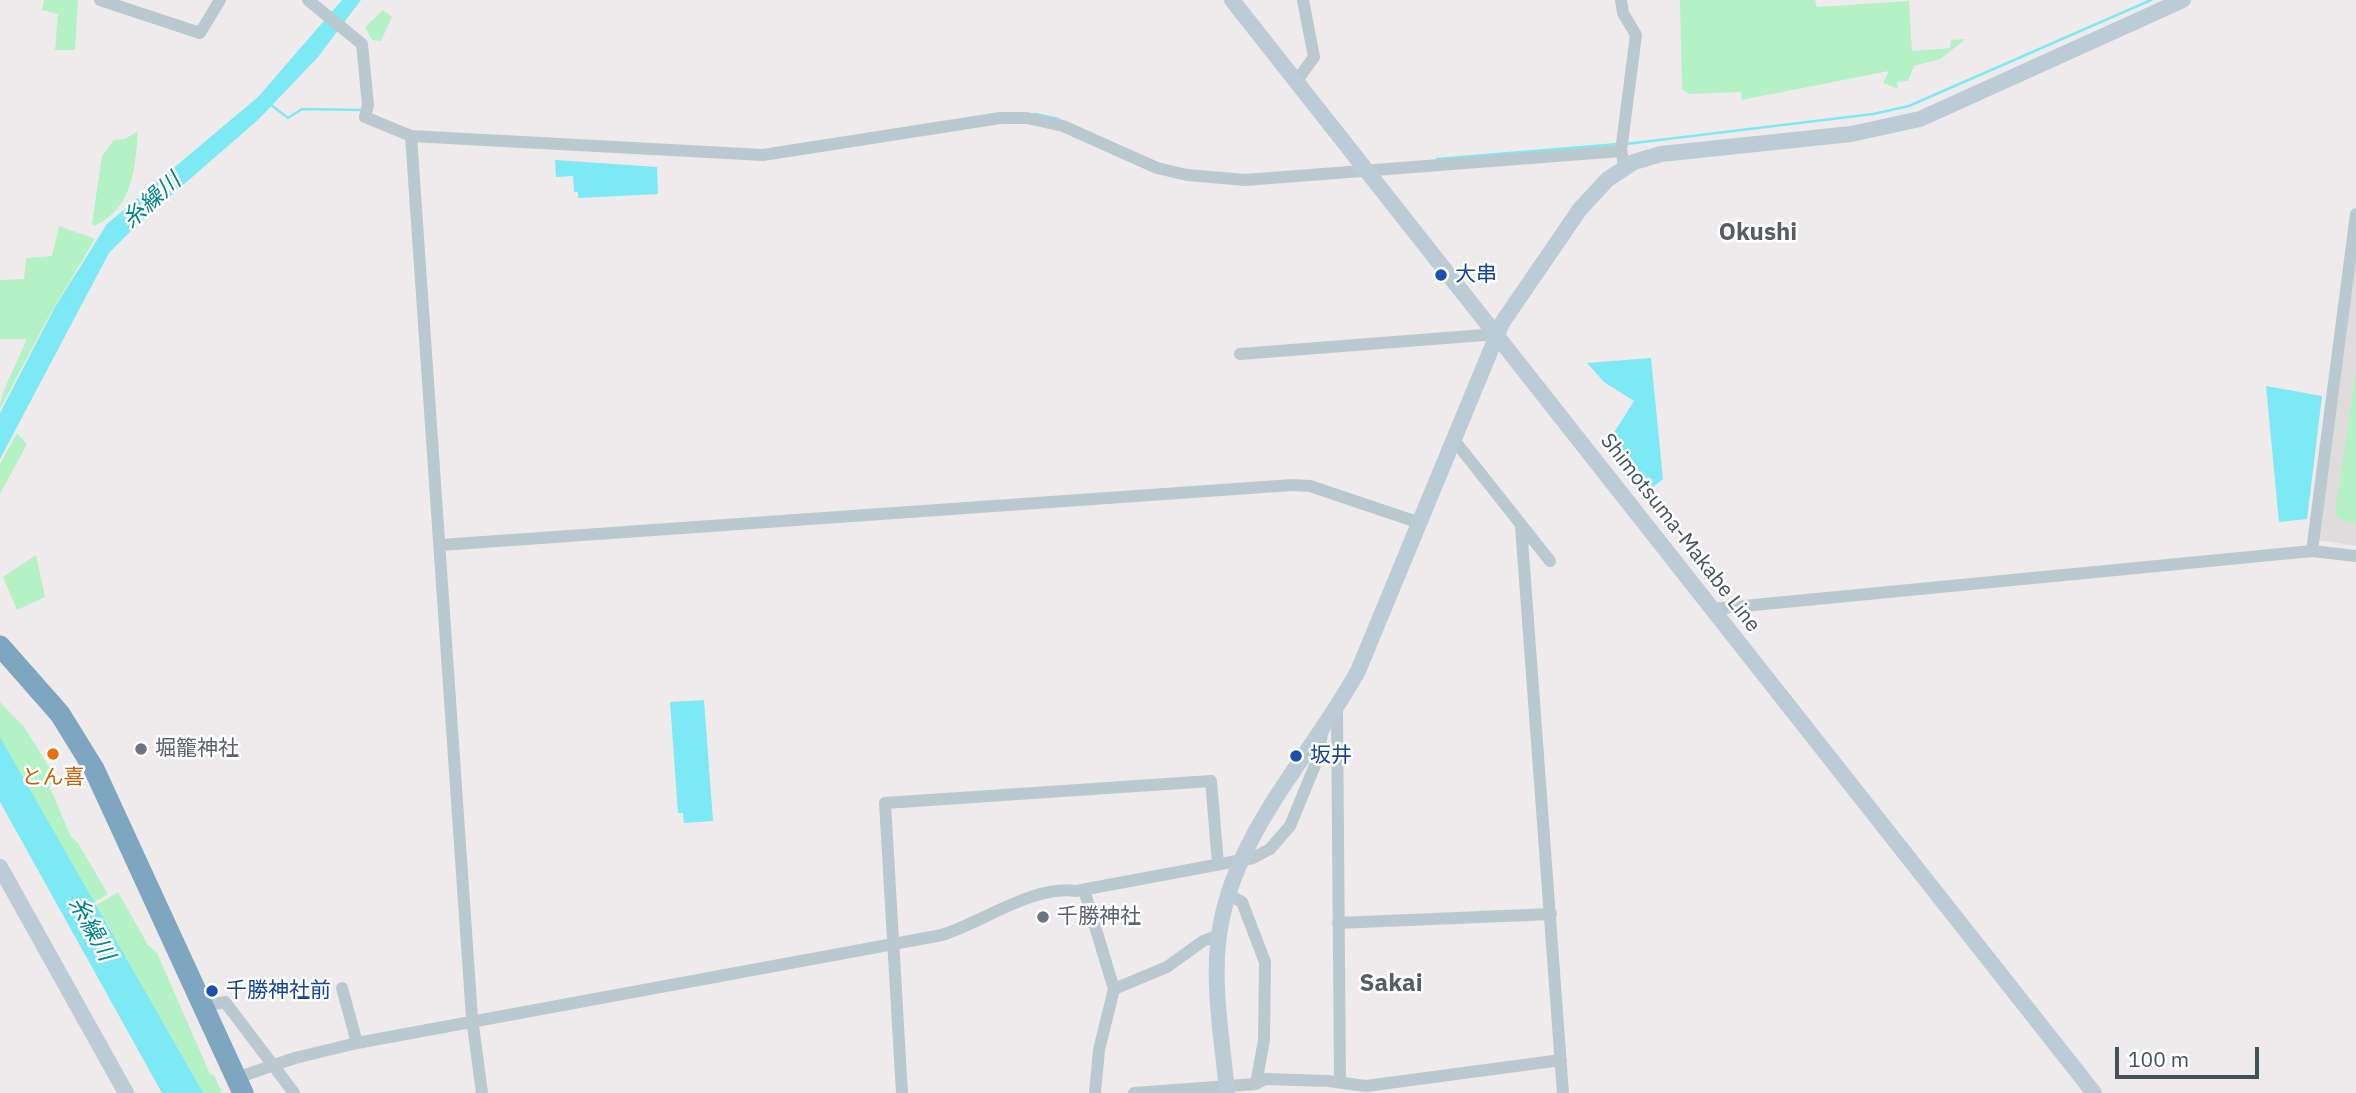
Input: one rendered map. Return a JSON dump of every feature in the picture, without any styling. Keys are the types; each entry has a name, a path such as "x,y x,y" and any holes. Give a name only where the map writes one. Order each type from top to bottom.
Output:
{"highway":[{"path":"0,646 60,714 93,769 240,1086"}],"street":[{"path":"100,0 200,33 220,0"},
{"name":"Shimotsuma-Makabe Line","path":"1232,0 2094,1093"},
{"path":"1296,82 1314,57 1303,0"},
{"path":"1227,1090 1217,983 1219,934 1227,894 1240,861 1337,710 1368,648 1497,334 1580,209 1608,179 1622,151 1636,35 1623,13 1621,0"},
{"path":"313,4 362,44 367,110 365,117 411,136 763,155 1000,118 1027,118 1063,126 1144,164 1187,175 1245,180 1622,151 1661,154 1850,134 1920,119 2183,0"},
{"path":"411,136 473,1021 482,1093"},
{"path":"2312,551 2356,215"},
{"path":"1240,354 1497,334"},
{"path":"1454,440 1550,561"},
{"path":"441,545 1292,485 1310,486 1420,523"},
{"path":"1521,526 1563,1093"},
{"path":"1713,609 2312,551 2356,556"},
{"path":"1337,710 1340,1081"},
{"path":"240,1086 275,1064 357,1042 895,944 952,932 1041,896 1253,858 1270,849 1290,826 1318,758 1322,733"},
{"path":"902,1093 885,803 1211,782 1218,864"},
{"path":"0,867 126,1093"},
{"path":"1084,890 1114,989 1099,1050 1095,1093"},
{"path":"1227,894 1242,902 1265,962 1264,1040 1255,1084"},
{"path":"1338,923 1551,914"},
{"path":"1114,989 1167,967 1203,941 1219,934"},
{"path":"342,988 357,1042"},
{"path":"204,1006 225,1002 275,1064 294,1093"},
{"path":"1134,1093 1227,1090 1265,1079 1340,1081 1366,1086 1561,1060"}],"shaded area":[{"path":"2356,243 2356,546 2317,540"}],"green space":[{"path":"44,0 78,0 75,50 55,50 58,14 42,10"},
{"path":"1680,0 1815,0 1817,7 1909,1 1912,51 1950,48 1951,40 1966,39 1940,59 1914,66 1908,81 1897,82 1898,89 1883,83 1889,71 1742,100 1741,92 1689,94 1682,89"},
{"path":"383,10 392,17 381,41 372,40 365,27"},
{"path":"138,131 133,173 124,198 107,219 94,226 92,223 102,156 114,140 125,139"},
{"path":"59,226 95,239 48,318 0,409 3,393 26,339 0,339 0,280 24,279 26,258 52,256"},
{"path":"2356,371 2356,524 2341,520 2335,512"},
{"path":"17,433 27,444 0,494 0,464"},
{"path":"36,555 45,597 17,610 3,577"},
{"path":"0,702 24,727 58,781 49,785 71,837 78,843 108,894 93,903 0,740"},
{"path":"118,892 148,945 157,953 210,1074 214,1075 222,1093 198,1093 95,906"}],"water":[{"name":"糸繰川","path":"342,0 361,0 318,57 259,119 137,225 109,253 0,459 0,413 55,307 107,224 258,97"},
{"path":"555,160 657,167 658,194 578,198 578,192 574,192 573,176 556,177"},
{"path":"1651,358 1663,479 1646,493 1611,447 1617,437 1613,434 1634,401 1604,382 1587,363"},
{"path":"2266,386 2322,396 2307,519 2279,522"},
{"path":"704,700 713,821 684,823 683,813 678,813 670,702"},
{"name":"糸繰川","path":"0,737 203,1093 162,1093 0,802"}],"waterway":[{"path":"1626,144 1873,114 1909,106 2151,0"},
{"path":"270,104 288,118 302,109 361,110"},
{"path":"1035,114 1059,119"},
{"path":"1437,159 1619,144"}],"place":[{"name":"大串","path":"1441,275"},
{"name":"堀籠神社","path":"141,749"},
{"name":"とん喜","path":"53,754"},
{"name":"坂井","path":"1296,756"},
{"name":"千勝神社","path":"1043,917"},
{"name":"千勝神社前","path":"212,991"}],"district":[{"name":"Okushi","path":"1758,233"},
{"name":"Sakai","path":"1391,984"}]}
